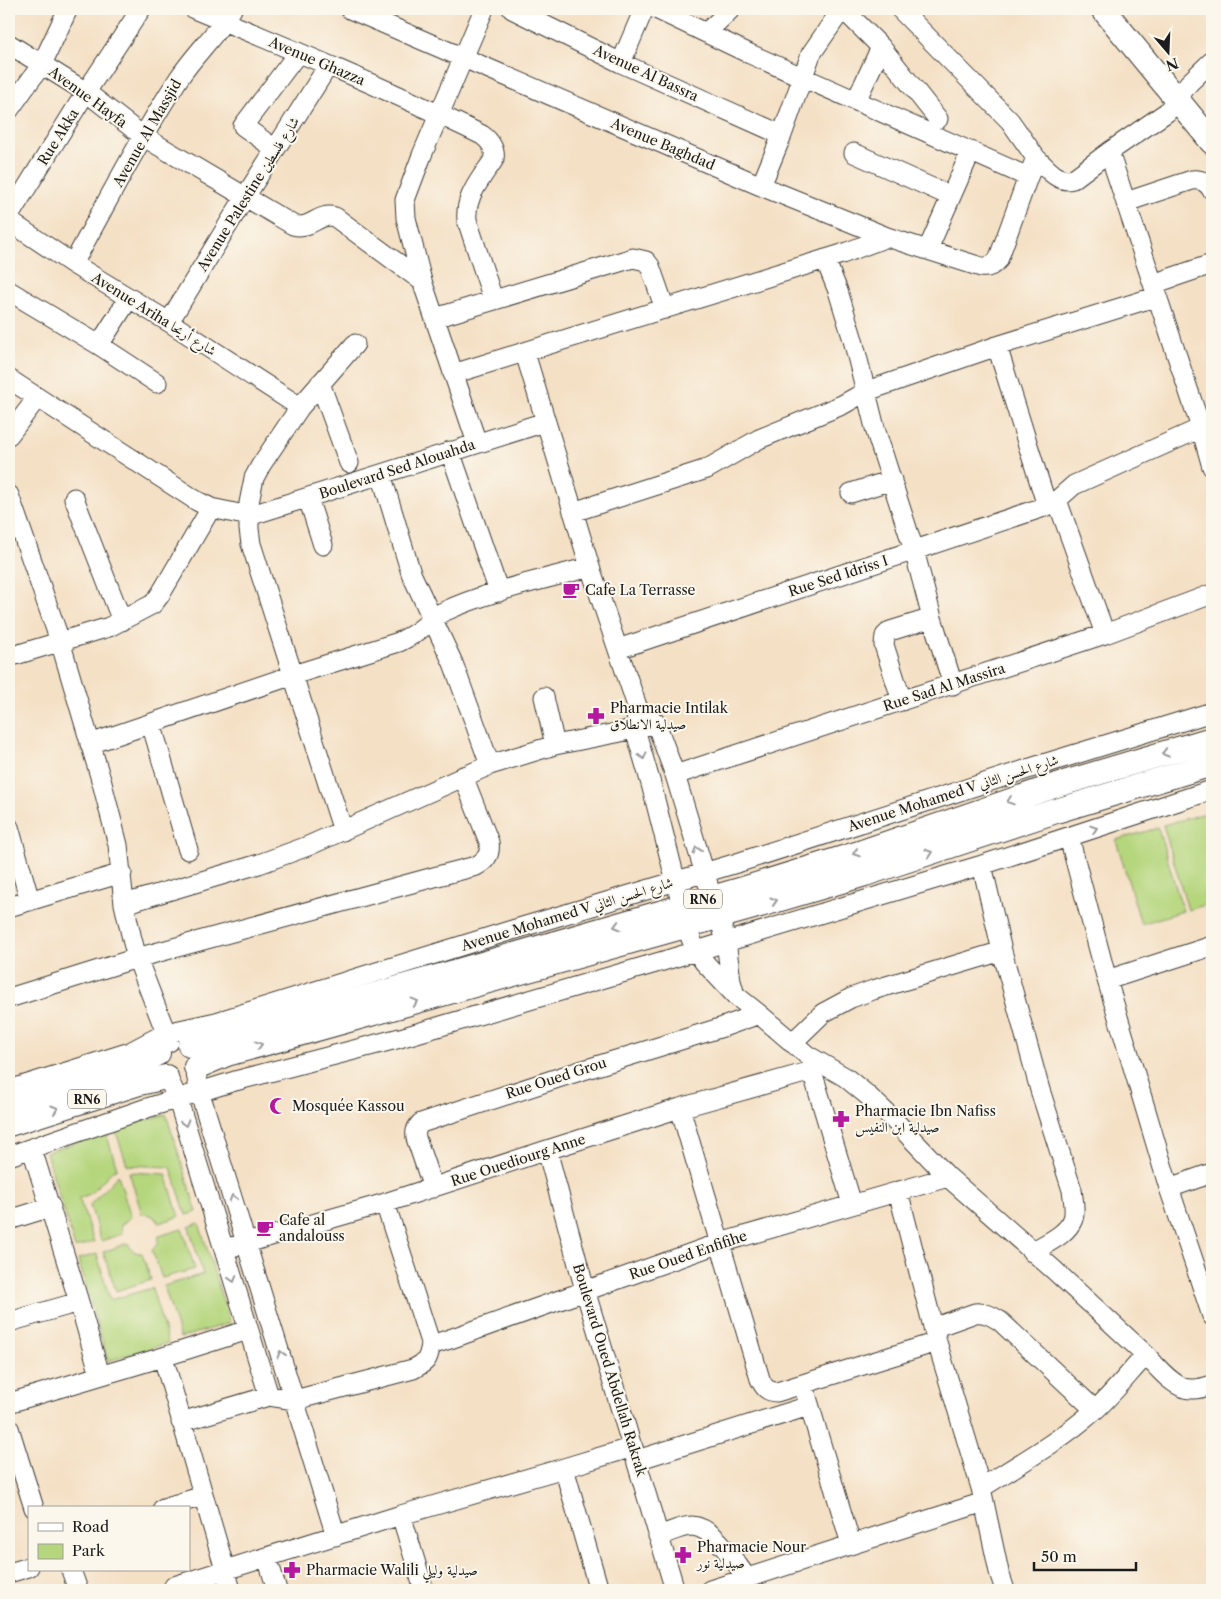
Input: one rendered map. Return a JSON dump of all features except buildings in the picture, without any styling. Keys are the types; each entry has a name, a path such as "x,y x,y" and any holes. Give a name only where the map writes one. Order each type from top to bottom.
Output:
{"main road":[{"path":"1103,9 1212,142"},
{"name":"RN6","path":"747,898 866,850 1054,786 1212,739"},
{"name":"RN6","path":"9,1103 222,1038 651,926 747,898 865,874 1212,764"},
{"path":"167,1078 161,1072 157,1060 179,1052"},
{"name":"RN6","path":"9,1124 134,1066 167,1078"}],"street":[{"path":"9,110 42,64 68,9"},
{"name":"Rue Akka","path":"9,216 86,92 141,9"},
{"name":"Avenue Ghazza","path":"194,9 228,15 298,53 439,114 482,135 490,142 494,159 470,197 466,212 493,299"},
{"name":"Avenue Baghdad","path":"350,9 761,186 887,237 981,267 995,264 998,260 1028,176"},
{"path":"477,443 422,281 406,218 405,200 407,191 484,9"},
{"name":"Avenue Al Bassra","path":"512,9 621,63 782,135"},
{"path":"621,63 644,9"},
{"path":"656,9 802,77 1028,176 1036,158"},
{"path":"706,33 731,9"},
{"path":"761,186 782,135 811,54 843,9 881,48 938,119"},
{"path":"900,9 1010,121 1036,158 1059,179 1067,181 1073,179 1167,112 1189,83 1212,61"},
{"name":"Avenue Al Massjid","path":"73,264 178,79 194,56 228,15"},
{"name":"Avenue Hayfa","path":"9,44 86,92 144,138 293,225 300,227 325,216 335,217 422,281"},
{"path":"856,101 881,48"},
{"path":"275,150 244,126 298,53"},
{"name":"Avenue Palestine شارع فلسطين","path":"169,322 328,66"},
{"path":"928,249 971,152"},
{"path":"1109,152 1155,290 1207,427 1212,467"},
{"path":"854,153 950,196"},
{"path":"1126,202 1198,179 1204,181 1212,190"},
{"name":"Avenue Ariha شارع أريحا","path":"9,221 73,264 169,322 300,407"},
{"path":"453,374 825,259 887,237"},
{"path":"434,318 633,258 646,261 650,266 665,309"},
{"path":"825,259 838,291 867,391 876,432 914,550 932,618 953,685"},
{"path":"573,512 707,469 759,439 842,405 867,391 1155,290 1212,264"},
{"path":"9,291 99,345 157,383"},
{"path":"99,345 129,298"},
{"path":"343,831 252,544 248,503 254,478 261,465 300,407 355,344"},
{"path":"997,346 1052,503 1104,634"},
{"path":"525,353 590,567 638,709 634,729 651,784 684,916 696,951 735,995 760,1014 814,1066 845,1077 866,1094 948,1176 1054,1270 1159,1369 1181,1387 1192,1390 1212,1386"},
{"path":"9,379 197,501 212,508 249,516"},
{"path":"320,384 349,463"},
{"path":"9,434 37,398"},
{"name":"Boulevard Sed Alouahda","path":"249,516 545,422"},
{"path":"1052,503 1074,484 1207,427"},
{"path":"450,451 499,592"},
{"path":"381,474 411,573 453,663 490,764"},
{"path":"851,493 892,480"},
{"path":"74,498 122,621"},
{"path":"308,498 323,545"},
{"path":"10,503 60,641 112,816 122,874 124,904 137,958 179,1052 200,1093 248,1243 336,1536"},
{"name":"Rue Sed Idriss I","path":"618,649 1052,503"},
{"path":"9,657 109,627 153,604 212,508"},
{"path":"90,744 293,675 399,642 412,636 431,618 444,612 499,592 590,567"},
{"name":"Rue Sad Al Massira","path":"674,775 953,685 1104,634 1212,594"},
{"path":"902,701 884,645 884,636 890,631 932,618"},
{"path":"544,697 555,745"},
{"path":"638,709 656,723 674,775 726,941 735,995"},
{"name":"Avenue Mohamed V شارع الحسن الثاني","path":"222,1038 503,933 737,863 1040,765 1212,712"},
{"path":"151,723 188,850"},
{"path":"124,904 260,864 343,831 490,764 555,745 656,723"},
{"path":"9,998 137,958 476,866 482,863 489,854 489,842 463,776"},
{"path":"9,1156 146,1108 178,1100 235,1081 400,1038 663,961 982,865 1212,790"},
{"path":"9,827 30,900"},
{"path":"1069,837 1107,980 1169,1188 1212,1314"},
{"path":"737,863 758,932"},
{"path":"982,865 1002,952 1040,1090 1072,1190 1073,1219 1064,1232 1032,1252"},
{"path":"9,907 122,874"},
{"path":"640,892 663,961"},
{"path":"1107,980 1212,946"},
{"path":"792,1043 823,1013 851,998 1002,952"},
{"name":"Rue Oued Grou","path":"433,1188 416,1138 416,1127 421,1123 760,1014"},
{"path":"222,1038 235,1081"},
{"path":"9,1090 134,1066 146,1108"},
{"path":"814,1066 852,1204"},
{"name":"Rue Ouediourg Anne","path":"224,1249 385,1203 546,1150 814,1066"},
{"path":"167,1078 178,1100 269,1396"},
{"path":"680,1108 762,1383 771,1392 803,1384 935,1335 975,1313 981,1312 993,1316 1000,1321 1095,1410"},
{"path":"32,1149 80,1302 100,1375"},
{"name":"Boulevard Oued Abdellah Rakrak","path":"546,1150 585,1290 675,1590"},
{"path":"1169,1188 1212,1173"},
{"name":"Rue Oued Enfifihe","path":"431,1345 720,1243 948,1176"},
{"path":"898,1191 935,1335 982,1495 1004,1590"},
{"path":"181,1422 269,1396 295,1400 413,1369 428,1358 431,1345 385,1203"},
{"path":"9,1220 51,1207"},
{"path":"9,1322 80,1302"},
{"path":"9,1403 248,1330"},
{"path":"710,1590 851,1544 982,1495 1095,1410 1146,1355"},
{"path":"163,1357 231,1590"},
{"path":"803,1384 851,1544"},
{"path":"174,1586 401,1515 564,1468 635,1454 810,1406"},
{"path":"9,1428 33,1506"},
{"path":"564,1468 599,1590"},
{"path":"170,1506 203,1496"},
{"path":"401,1515 424,1590"},
{"path":"658,1536 692,1526 706,1530 728,1552 747,1578"},
{"path":"267,1557 276,1590"},
{"path":"9,1573 28,1567"},
{"path":"72,1572 78,1590"}],"green space":[{"path":"1206,813 1212,834 1212,903 1188,910 1163,825"},
{"path":"1158,828 1183,911 1141,924 1116,840"},
{"path":"166,1114 197,1212 186,1215 171,1167 127,1165 115,1129"},
{"path":"106,1133 117,1168 90,1194 79,1198 94,1242 75,1248 46,1152"},
{"path":"129,1172 166,1174 179,1217 159,1223 152,1216 142,1214"},
{"path":"118,1175 131,1217 121,1225 122,1234 101,1241 90,1205"},
{"path":"199,1223 230,1323 180,1338 164,1286 203,1274 189,1227"},
{"path":"182,1229 195,1269 162,1278 152,1250 158,1243 159,1236"},
{"path":"128,1243 133,1251 142,1253 151,1280 116,1291 103,1252"},
{"path":"97,1254 110,1300 152,1288 168,1343 108,1361 78,1259"}],"place":[{"name":"Cafe La Terrasse","path":"571,590"},
{"name":"Pharmacie Intilak صيدلية الانطلاق","path":"596,716"},
{"name":"Mosquée Kassou","path":"278,1106"},
{"name":"Pharmacie Ibn Nafiss صيدلية ابن النفيس","path":"841,1119"},
{"name":"Cafe al andalouss","path":"265,1228"},
{"name":"Pharmacie Nour صيدلية نور","path":"683,1555"},
{"name":"Pharmacie Walili صيدلية وليلي","path":"292,1570"}]}
